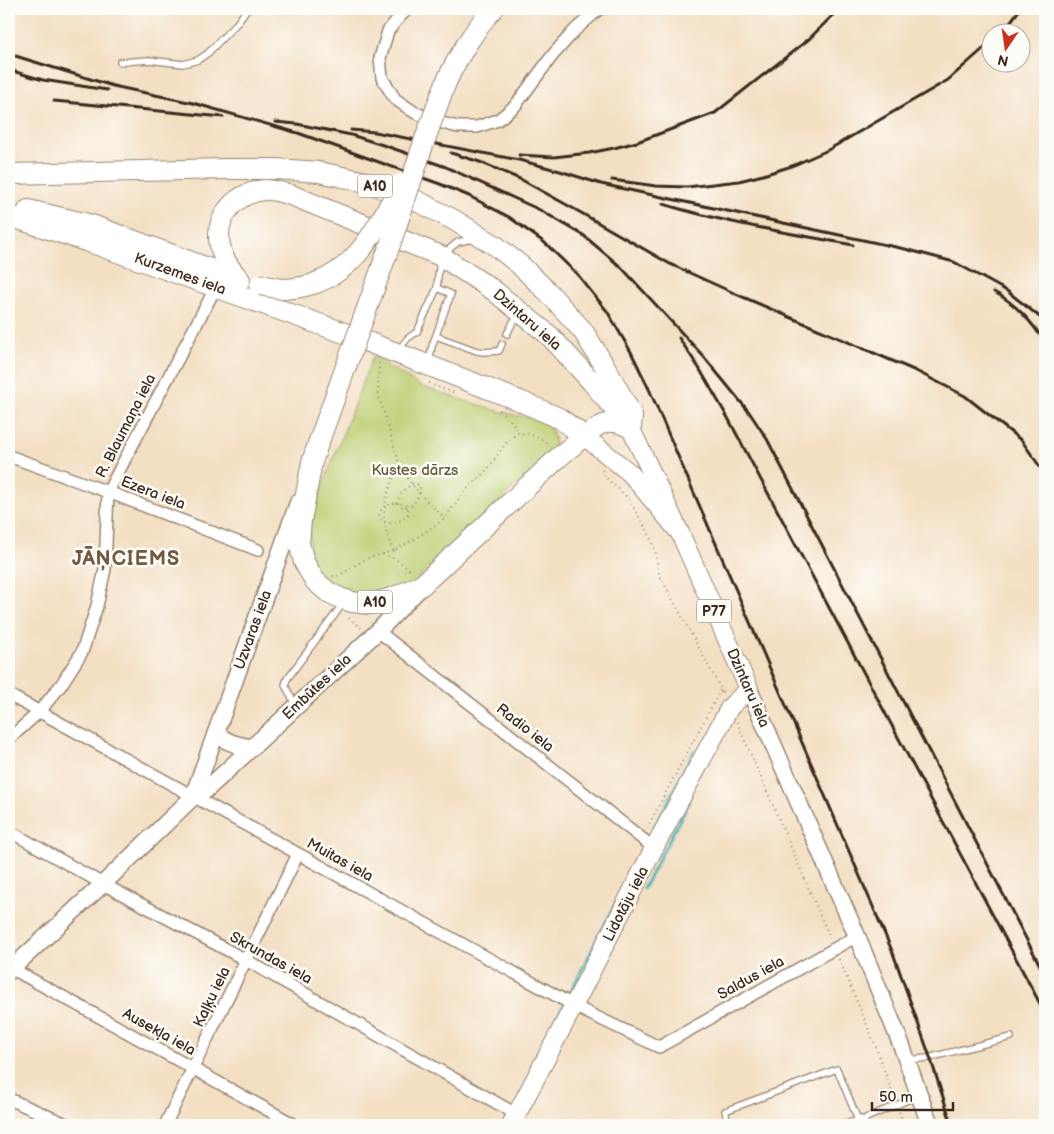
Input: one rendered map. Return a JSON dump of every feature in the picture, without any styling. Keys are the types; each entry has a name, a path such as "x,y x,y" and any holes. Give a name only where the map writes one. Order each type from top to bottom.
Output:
{"highway":[{"name":"A10","path":"423,585 392,598 369,604 352,602 328,592 315,581 304,562 299,542 301,521 315,453 391,242 443,90 464,51 493,9"},
{"name":"A10","path":"9,205 92,225 238,279 284,289 322,281 353,260 368,241 424,142"},
{"name":"A10","path":"9,174 276,169 319,172 366,182 415,200 454,220 496,246 520,265 549,293 583,331 604,365 632,415 631,429"},
{"name":"Dzintaru iela","path":"238,279 227,265 219,242 219,226 230,206 243,196 266,190 291,195 441,256 493,290 550,336 631,429"},
{"name":"Kurzemes iela","path":"9,216 95,244 350,335 388,355 428,366 520,401 559,418 584,436"},
{"name":"Embūtes iela","path":"423,585 559,457 584,436"}],"main road":[{"name":"Embūtes iela","path":"584,436 597,426 609,423 621,424 631,429"},
{"name":"Dzintaru iela","path":"631,429 680,533 748,689"},
{"name":"P77","path":"584,436 630,473 680,533"},
{"name":"Lidotāju iela","path":"514,1120 654,848 730,707 748,689"}],"street":[{"path":"408,9 388,31 380,58 382,78 395,99 414,112 438,122 458,127 477,127 498,120 515,106 552,56 575,30 599,9"},
{"name":"R. Blaumaņa iela","path":"9,740 39,712 61,685 82,652 97,606 105,569 108,492 216,287"},
{"name":"Uzvaras iela","path":"193,797 315,453"},
{"name":"Ezera iela","path":"9,456 258,550"},
{"name":"Embūtes iela","path":"10,969 103,884 193,797 206,790 374,634 423,585"},
{"name":"Radio iela","path":"374,634 654,848"},
{"name":"Dzintaru iela","path":"748,689 858,936 907,1060 930,1125"},
{"name":"Muitas iela","path":"9,696 574,1005 659,1047"},
{"path":"216,733 225,740 251,748"},
{"name":"Skrundas iela","path":"9,831 103,884 246,960 514,1120"},
{"name":"Kaļķu iela","path":"165,1125 298,854"},
{"name":"Saldus iela","path":"659,1047 858,936"},
{"name":"Ausekļa iela","path":"10,969 295,1125"},
{"path":"9,1099 68,1125"}],"lane":[{"path":"120,62 149,60 183,64 198,60 208,53 237,23 247,9"},
{"path":"388,355 417,332 437,288 441,256 458,242 472,239 496,246"},
{"path":"428,366 432,346 451,294 437,288"},
{"path":"507,334 513,322 523,315"},
{"path":"436,336 484,352 499,351 502,344"},
{"path":"296,706 285,685 286,679 339,609"},
{"path":"907,1060 928,1058 1011,1036"},
{"path":"729,1125 725,1111 837,1069 861,1123"},
{"path":"843,1125 861,1123 866,1118 919,1095"}],"path":[{"path":"388,355 378,394 399,463 404,474 412,484 445,518"},
{"path":"329,576 336,577 364,560 394,551 428,531 445,518 465,491 487,470 506,443 518,434 536,435 545,441 559,457"},
{"path":"394,551 388,539 384,522 388,494 399,463"},
{"path":"601,469 606,478 628,498 648,534 656,554 659,574 730,707 874,1042 904,1125"},
{"path":"399,503 403,491 412,484"},
{"path":"408,507 416,501 420,493"},
{"path":"399,503 408,507 408,514 400,521 384,522 379,516 379,513 385,506 391,504 399,503"},
{"path":"383,554 392,557 404,565 423,585"},
{"path":"339,609 374,634"},
{"path":"647,828 721,689"}],"green space":[{"name":"Kustes dārzs","path":"373,356 420,386 495,410 518,416 537,418 550,428 555,444 550,454 414,582 378,597 342,593 312,566 310,547 310,527 317,501"}],"waterway":[{"path":"651,834 694,751"},
{"path":"643,889 689,802"},
{"path":"569,995 624,887"},
{"path":"545,1042 563,1006"}],"railway":[{"path":"519,155 554,157 614,148 637,142 715,113 809,39 839,9"},
{"path":"1010,22 1020,9"},
{"path":"612,180 656,186 687,187 739,181 792,166 828,150 948,80 982,50"},
{"path":"9,54 113,86 193,103 298,133 440,184 469,196 509,217 545,243 577,274 607,311 631,352 649,389 893,953 952,1125"},
{"path":"9,70 43,80 107,90"},
{"path":"54,101 223,117"},
{"path":"275,122 297,124 351,135 386,146 446,167 540,210 583,235 622,268 704,357 749,412 767,439 1045,975"},
{"path":"351,130 375,132 519,160 601,184 905,249 954,262 1007,291 1045,323"},
{"path":"451,153 480,162 522,180 670,264 916,371 965,396 1022,441 1045,474"},
{"path":"663,204 733,222 853,245"},
{"path":"994,292 1023,314 1045,343"},
{"path":"679,338 728,418 1045,1013"}],"district":[{"name":"JĀŅCIEMS","path":"126,559"}]}
